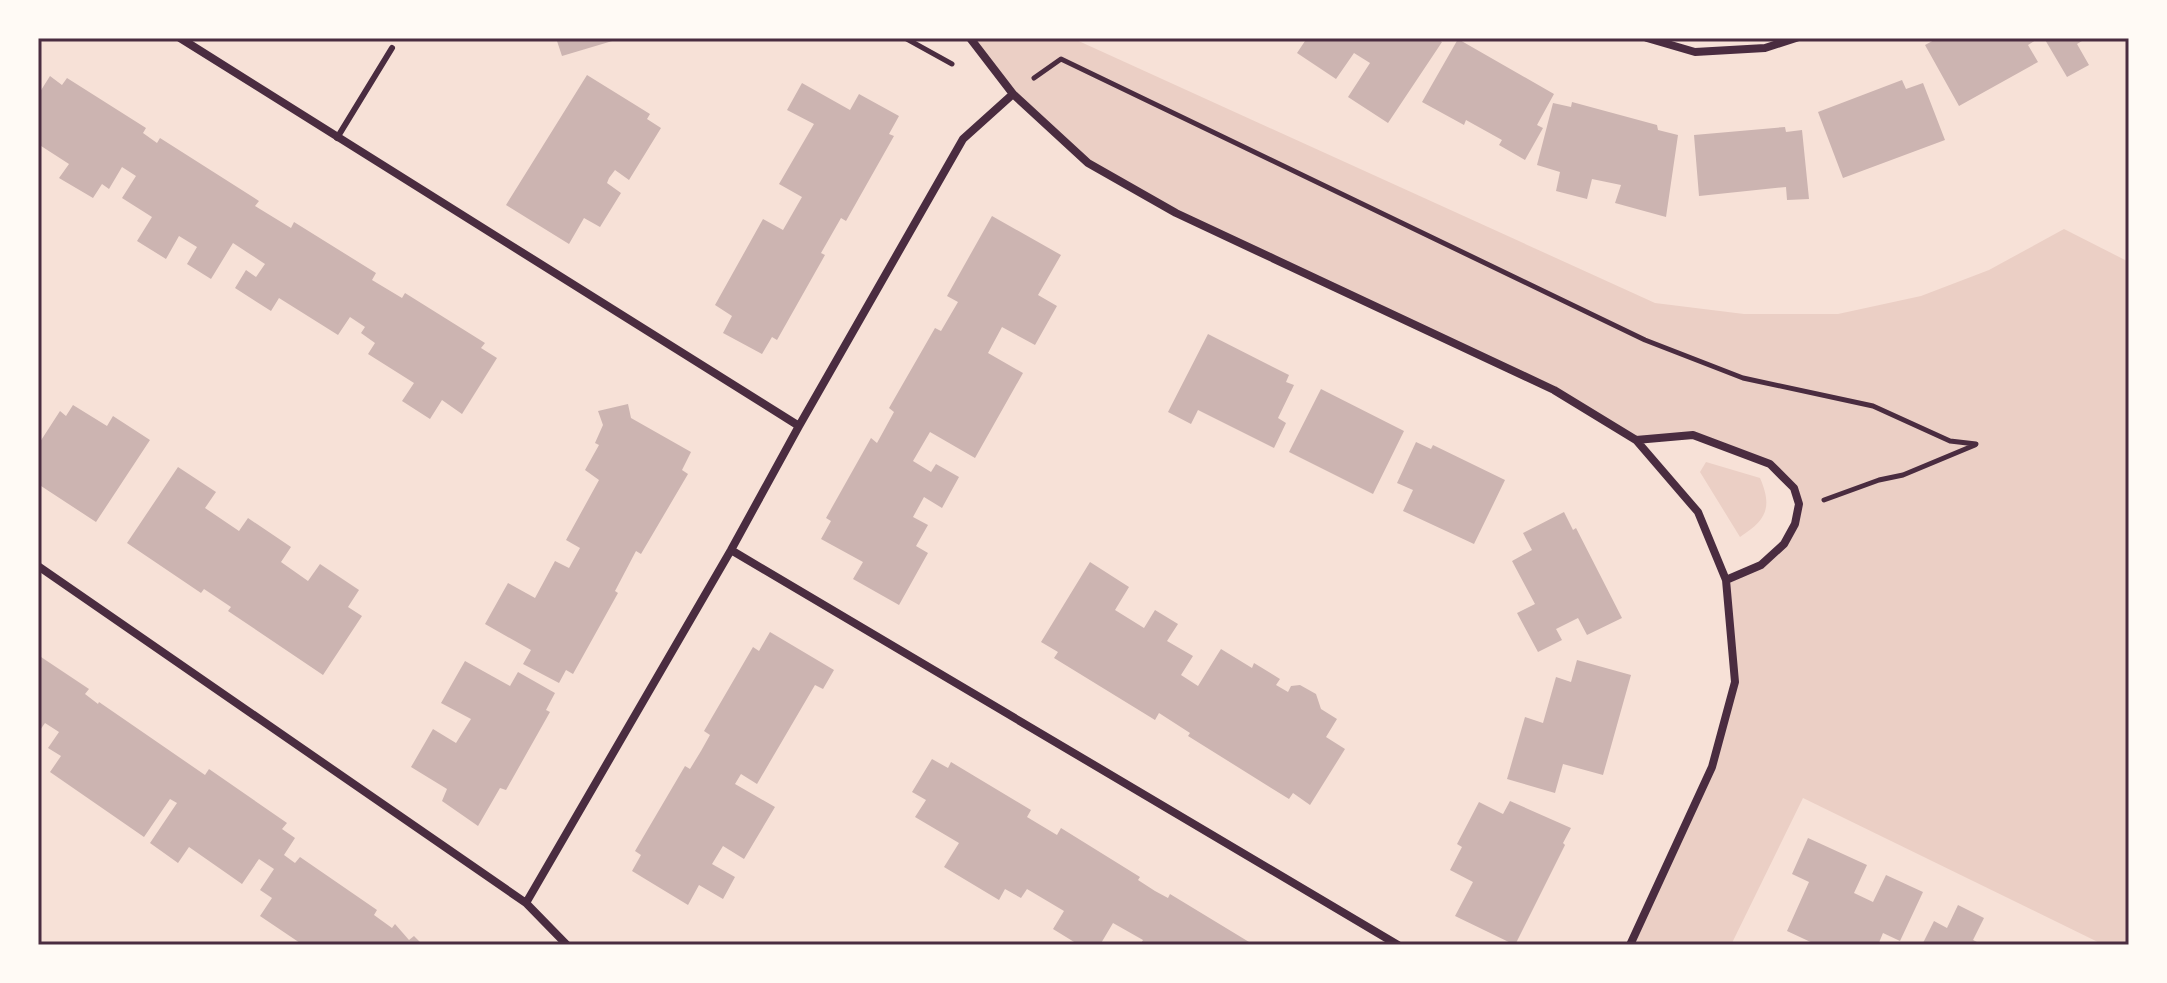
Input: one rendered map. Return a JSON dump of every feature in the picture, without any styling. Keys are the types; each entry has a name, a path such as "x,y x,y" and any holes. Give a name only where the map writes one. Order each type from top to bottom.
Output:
{"street":[{"path":"180,38 799,426"},
{"path":"970,38 1013,94 1088,163 1176,213 1554,390 1636,440 1698,512 1726,580 1735,682 1712,767 1632,944"},
{"path":"1647,38 1695,52 1765,48 1796,38"},
{"path":"526,903 731,550 963,139 1013,94"},
{"path":"1636,440 1693,435 1770,464 1794,488 1799,504 1795,524 1784,544 1761,565 1726,580"},
{"path":"731,550 1398,945"},
{"path":"38,566 526,903 567,945"}],"lane":[{"path":"337,138 392,48"}],"path":[{"path":"1013,94 1061,59 1645,340 1743,378 1873,406 1950,441 1976,444 1903,475 1879,480 1829,499 1799,504"}],"shaded area":[{"path":"970,38 1072,38 1655,303 1744,314 1838,314 1921,296 1989,270 2064,229 2129,262 2129,945 2104,945 1803,798 1731,945 1630,945 1712,767 1735,682 1726,580 1766,560 1781,544 1799,504 1793,488 1770,464 1693,435 1636,440 1554,390 1176,213 1088,163 1013,94"},
{"path":"1706,462 1760,478 1766,497 1765,512 1756,525 1740,537 1700,472"}],"building":[{"path":"556,38 618,38 619,39 562,56"},
{"path":"1307,38 1436,38 1442,42 1388,123 1348,97 1370,63 1354,53 1336,79 1297,53"},
{"path":"1938,38 2039,38 2028,45 2038,62 1959,106 1925,45"},
{"path":"2044,38 2087,38 2077,44 2089,65 2067,77"},
{"path":"1458,39 1554,94 1537,125 1543,128 1525,160 1499,145 1502,140 1466,120 1464,125 1422,102"},
{"path":"587,75 650,114 647,119 661,128 629,180 615,170 609,178 607,183 621,193 600,227 584,218 569,244 506,205"},
{"path":"50,76 62,85 67,78 146,128 143,133 157,143 160,138 259,201 255,206 291,228 294,222 376,273 372,280 402,298 405,293 485,343 481,348 497,358 462,414 442,400 430,419 402,401 414,383 368,354 375,343 361,333 365,327 350,317 338,335 279,298 271,311 235,288 246,270 256,277 265,264 233,243 211,279 187,264 197,247 179,236 166,259 137,241 152,217 122,198 136,176 122,167 109,189 102,184 93,198 59,178 69,164 38,144 38,95"},
{"path":"1902,80 1906,89 1923,83 1945,140 1843,178 1818,112"},
{"path":"802,83 850,110 859,94 899,116 889,134 894,136 846,221 841,218 821,253 825,255 777,340 772,337 762,354 723,333 732,316 715,305 763,219 783,230 802,197 779,184 814,124 787,110"},
{"path":"1572,102 1657,125 1658,130 1678,135 1666,217 1615,203 1621,185 1592,179 1587,199 1556,191 1560,172 1537,165 1553,103 1571,107"},
{"path":"1785,127 1786,132 1802,130 1809,199 1787,200 1786,187 1699,196 1694,135"},
{"path":"992,216 1061,255 1038,295 1057,306 1035,345 1002,327 988,353 1023,373 975,458 930,432 913,461 931,472 936,464 959,477 942,508 924,497 913,517 928,525 916,546 928,553 899,605 853,579 863,562 821,539 831,521 826,518 871,438 877,443 894,412 889,408 935,328 941,331 958,302 947,296"},
{"path":"1208,334 1289,375 1286,382 1294,385 1278,418 1286,423 1274,448 1198,410 1191,424 1168,412"},
{"path":"1321,389 1404,431 1373,494 1289,452"},
{"path":"628,404 631,418 691,452 682,470 688,474 641,554 636,551 615,591 618,593 573,674 566,670 559,683 523,664 531,650 485,624 508,583 535,598 555,561 569,568 580,548 566,540 599,480 585,470 599,445 595,443 603,425 598,411"},
{"path":"73,405 107,426 113,416 150,440 96,522 38,484 38,445 60,411 66,416"},
{"path":"1416,442 1431,449 1433,445 1505,480 1474,544 1403,511 1413,490 1397,483"},
{"path":"178,467 216,492 205,508 239,531 248,518 291,547 281,562 308,581 320,564 359,590 348,607 362,616 323,675 228,611 231,607 204,589 201,593 127,543"},
{"path":"1564,512 1573,530 1576,528 1622,618 1587,635 1578,618 1556,629 1562,640 1538,652 1517,613 1535,604 1512,561 1532,550 1523,533"},
{"path":"1090,562 1129,587 1115,610 1144,628 1155,610 1178,624 1167,641 1193,656 1181,675 1198,686 1221,649 1252,668 1254,663 1280,679 1276,685 1288,692 1291,686 1300,685 1316,694 1321,709 1337,719 1326,737 1345,749 1310,805 1293,793 1289,799 1188,736 1190,733 1159,713 1155,720 1054,658 1058,652 1041,642"},
{"path":"770,632 834,670 823,689 815,685 757,784 741,774 735,784 775,807 744,859 723,846 712,864 735,877 723,899 699,885 688,905 632,871 641,855 635,851 685,766 690,769 701,751 710,735 704,731 753,647 759,651"},
{"path":"38,655 89,689 85,694 98,704 205,775 209,769 287,823 282,829 295,838 284,855 295,863 300,857 377,910 374,915 392,928 395,924 409,940 414,936 423,945 303,945 260,916 272,898 260,890 274,869 259,859 242,884 189,847 178,863 150,843 177,803 170,799 144,837 50,772 61,756 48,748 59,732 45,723 38,733"},
{"path":"1577,660 1631,675 1603,775 1563,764 1555,793 1507,779 1525,717 1543,723 1556,677 1571,682"},
{"path":"465,661 510,686 518,672 555,693 546,710 550,712 506,790 500,788 478,826 442,801 447,789 411,767 433,729 456,743 471,719 441,703"},
{"path":"932,759 948,768 951,762 1031,810 1027,817 1057,835 1061,828 1140,877 1138,880 1155,891 1168,898 1170,894 1254,945 1140,945 1143,940 1113,923 1100,945 1079,945 1053,929 1064,911 1027,889 1021,898 1005,889 999,900 944,867 959,843 915,817 926,800 912,792"},
{"path":"1510,801 1571,828 1515,945 1455,916 1473,882 1450,870 1462,847 1457,844 1479,802 1503,814"},
{"path":"1808,838 1867,865 1854,893 1873,902 1886,875 1923,892 1900,941 1883,933 1878,945 1817,945 1787,931 1809,882 1792,874"},
{"path":"1958,905 1984,918 1973,940 1983,945 1922,945 1934,921 1947,928"}]}
